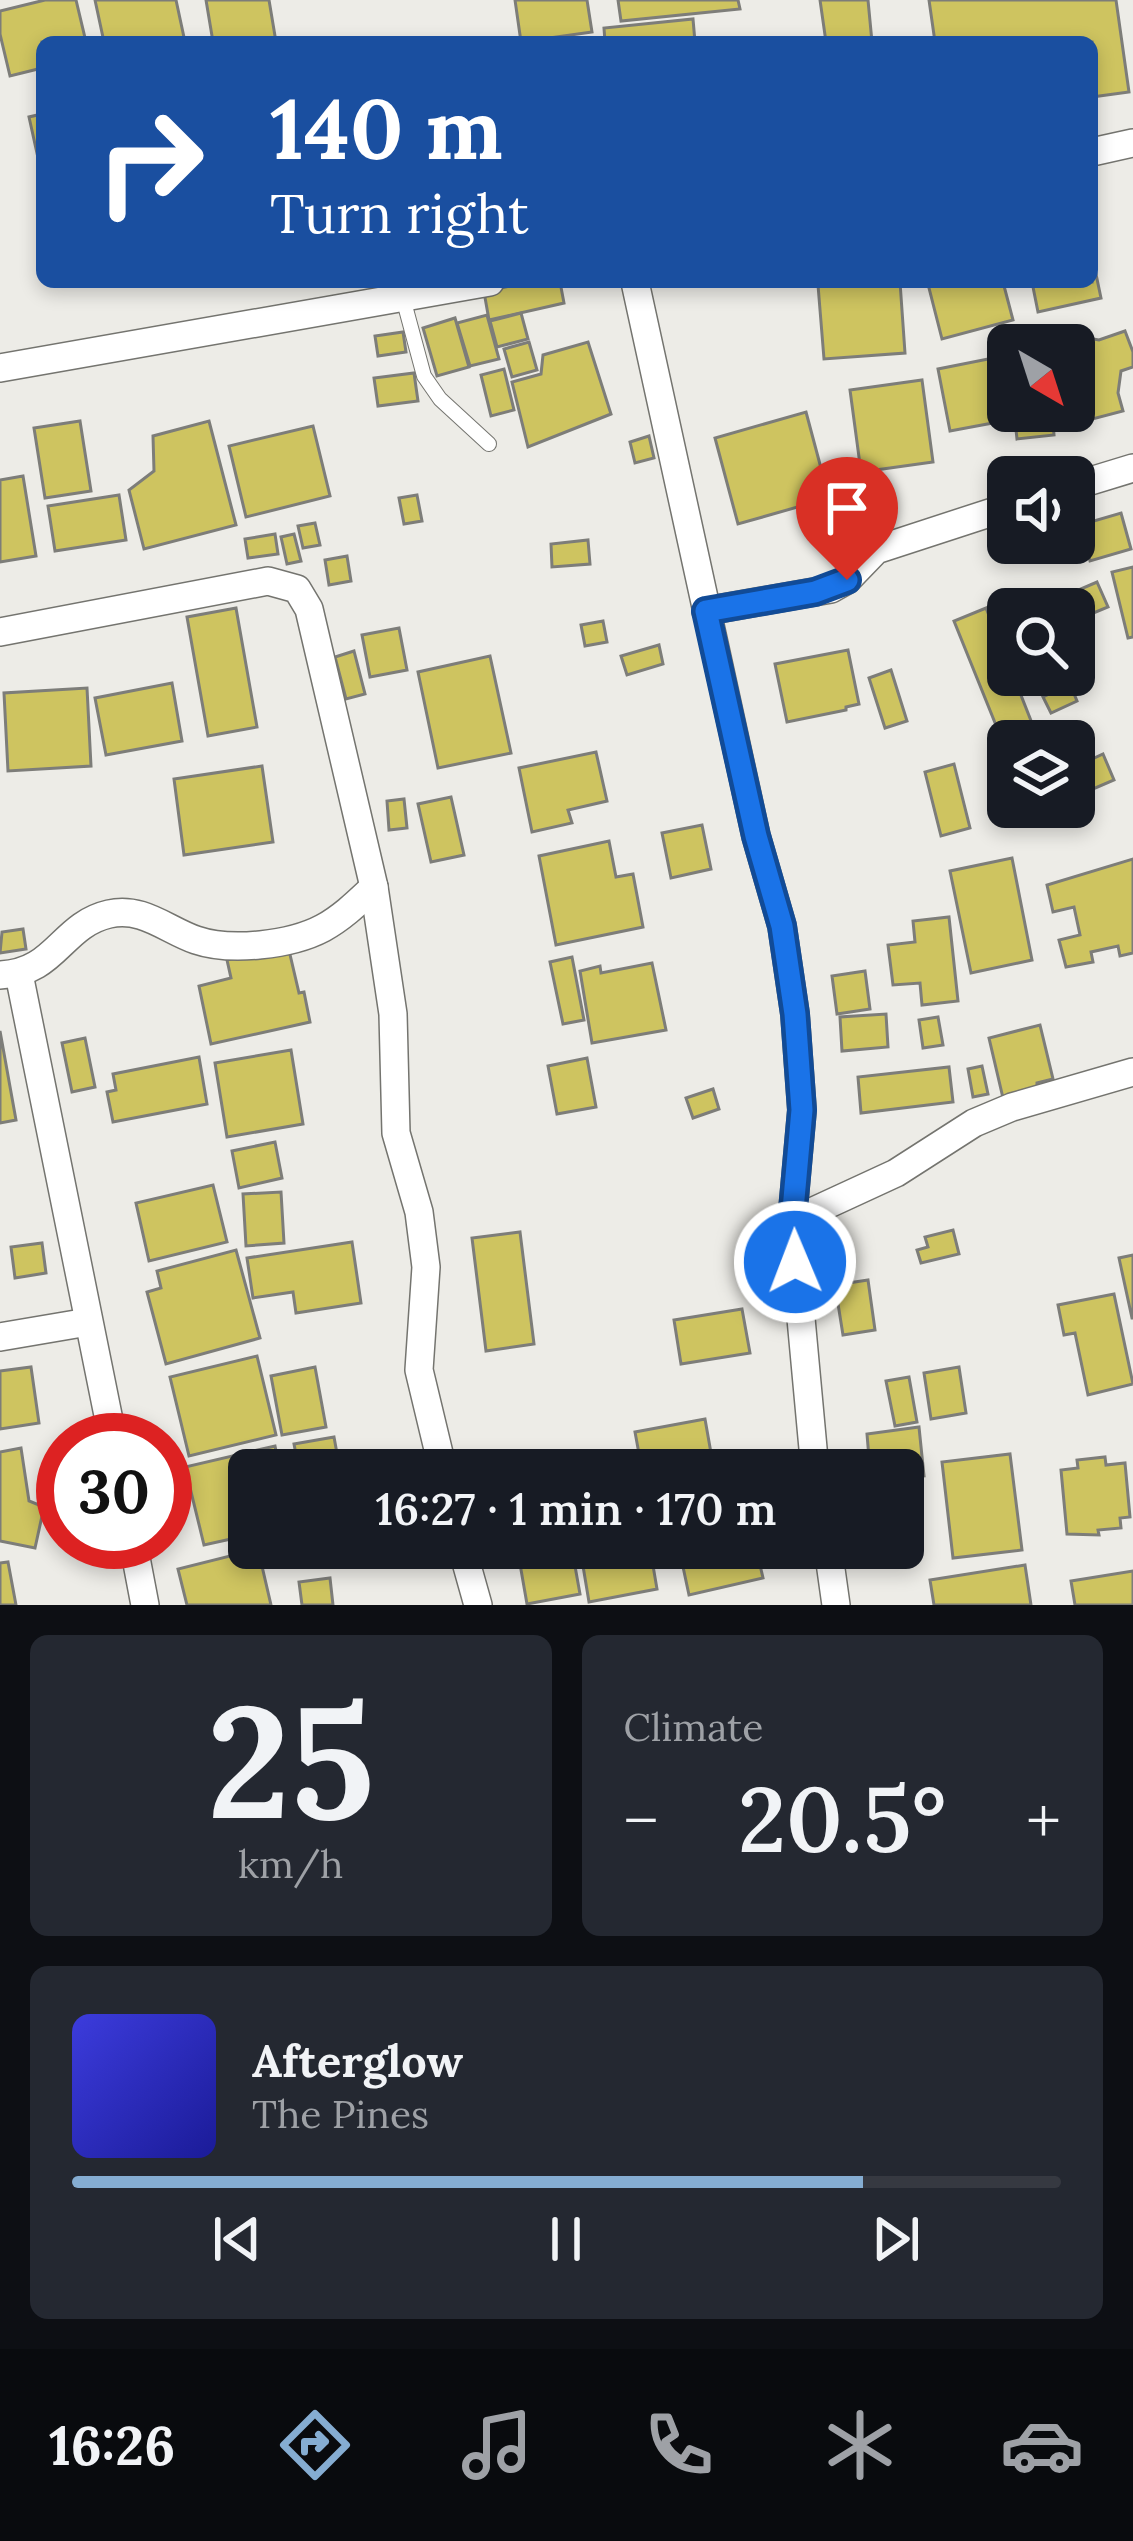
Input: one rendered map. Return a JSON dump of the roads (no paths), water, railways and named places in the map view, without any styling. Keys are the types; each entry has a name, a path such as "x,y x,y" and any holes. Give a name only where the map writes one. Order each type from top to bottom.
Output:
{"street":[{"path":"1098,151 1133,143"},
{"path":"0,368 457,288"},
{"path":"635,288 756,836 782,926 802,1110 792,1221 813,1449"},
{"path":"1095,480 1133,468"},
{"path":"706,611 831,589 876,550 987,513"},
{"path":"0,632 268,581 297,589 309,609 374,887 393,1014 396,1132 419,1213 426,1267 419,1370 438,1449"},
{"path":"107,1413 9,975 51,958 81,924 113,913 154,919 195,940 226,946 320,930 374,887"},
{"path":"792,1221 896,1173 974,1123 1012,1107 1133,1072"},
{"path":"0,1337 88,1322"},
{"path":"138,1569 145,1605"},
{"path":"468,1569 478,1605"},
{"path":"828,1569 828,1604"}],"lane":[{"path":"403,298 424,376 440,399 489,444"}]}
